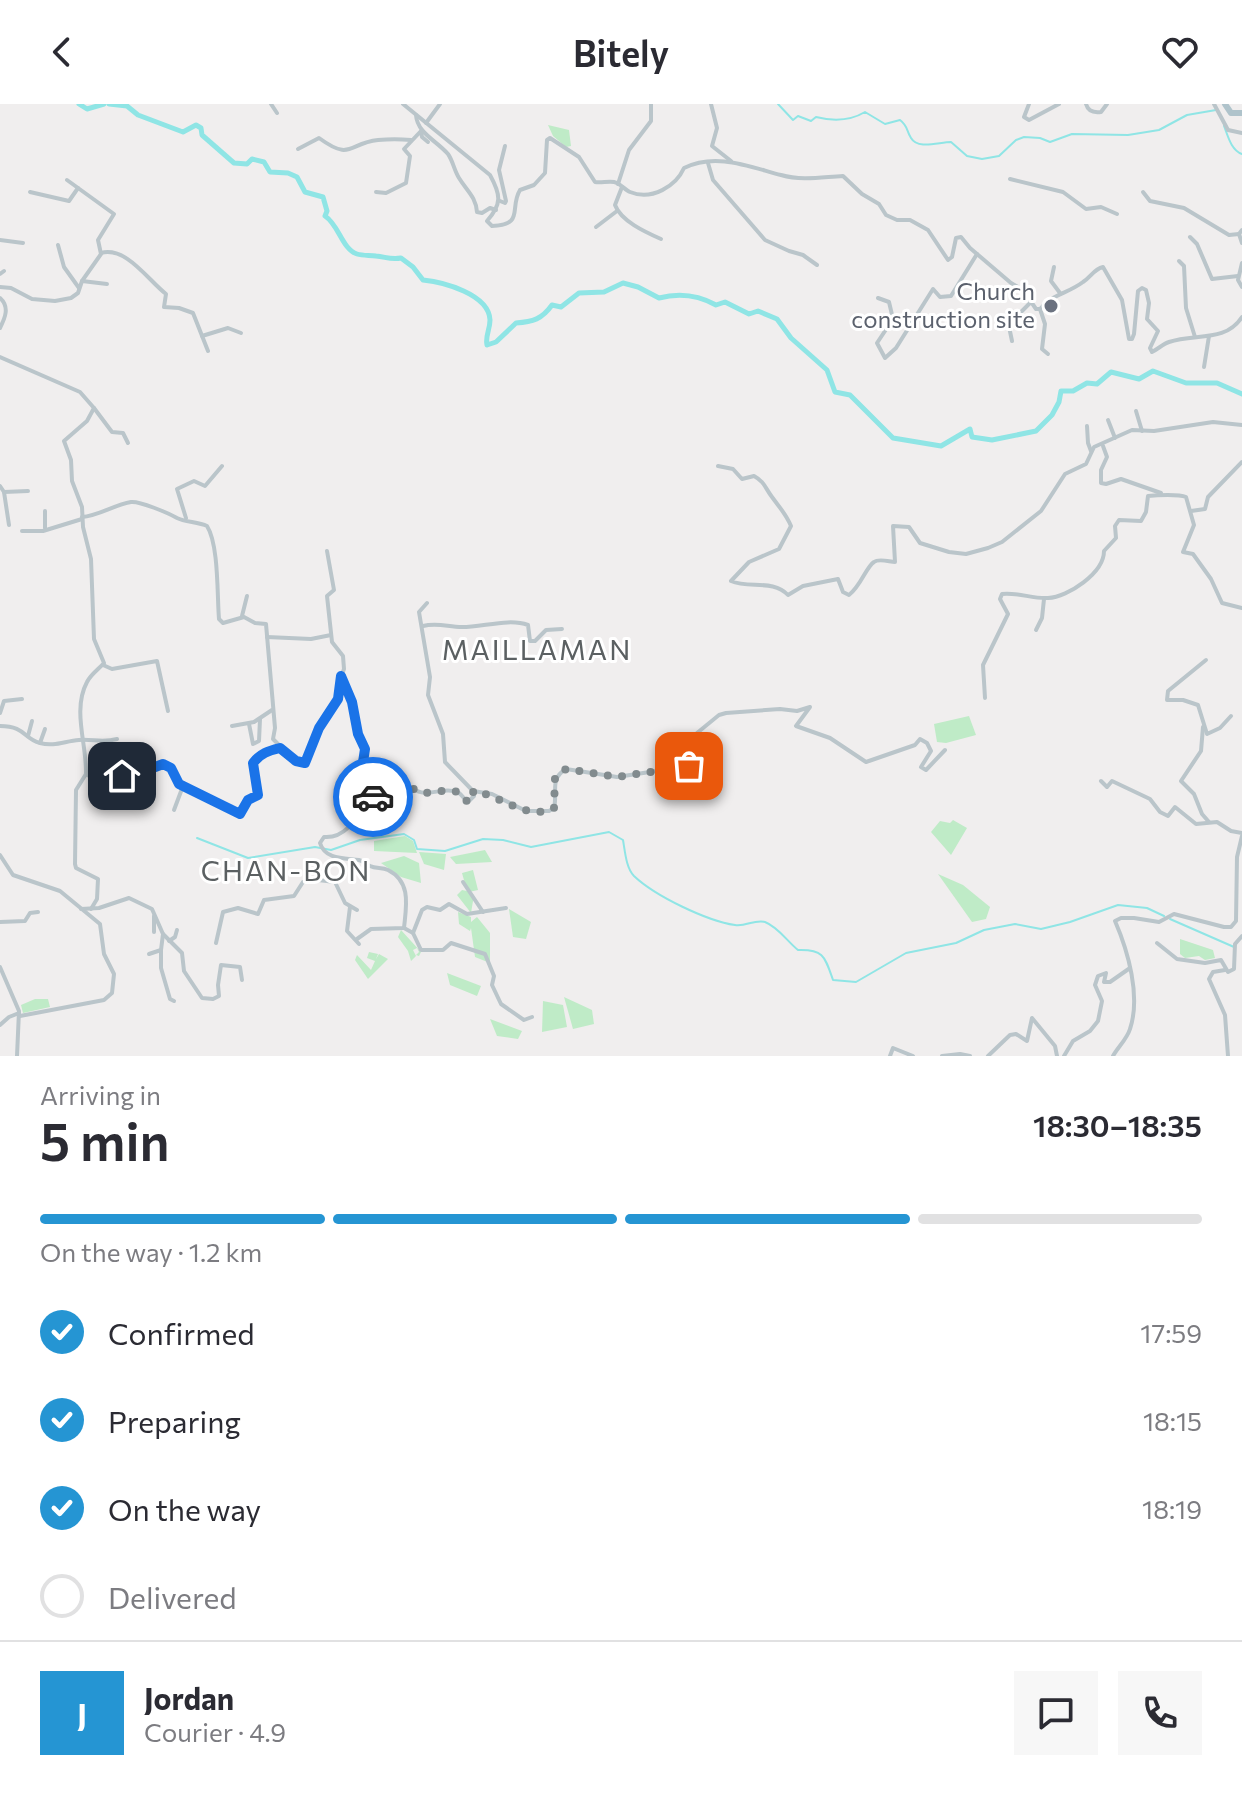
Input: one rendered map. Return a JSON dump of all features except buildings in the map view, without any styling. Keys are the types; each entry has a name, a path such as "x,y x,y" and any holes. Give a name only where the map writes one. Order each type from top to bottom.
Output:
{"main road":[{"path":"1225,104 1231,113 1242,113"}],"street":[{"path":"271,104 277,113"},
{"path":"403,104 490,175 499,191 500,201 487,221 489,225 501,226 511,221 516,214 518,192 534,185 545,173 547,140 550,138 579,157 595,182 620,185 636,194 648,194 678,182 684,168 708,163 731,161 816,180 843,176 862,194 879,204 886,215 923,226 935,239 946,259 952,257 958,237 1023,290 1034,307 1040,309"},
{"path":"426,123 440,104"},
{"path":"651,104 651,121 629,150 615,205 625,220 661,239"},
{"path":"711,104 717,128 712,146 731,161"},
{"path":"1029,104 1024,117 1029,120 1059,104"},
{"path":"1086,104 1090,111 1096,113 1107,104"},
{"path":"1214,104 1222,121 1232,132 1242,133"},
{"path":"1222,121 1225,112 1231,113"},
{"path":"416,114 422,137 428,142"},
{"path":"376,192 386,193 406,183 410,156 404,149 421,131"},
{"path":"421,131 434,139 451,158 461,182 476,201 477,212 482,213 490,208 496,210"},
{"path":"298,149 319,138 328,145 347,151 378,140 411,140"},
{"path":"500,201 506,201 499,170 505,146"},
{"path":"708,163 713,180 765,240 803,255 817,265"},
{"path":"1010,179 1063,192 1086,209 1101,207 1117,214"},
{"path":"0,287 11,288 32,299 55,301 71,298 101,253 99,238 114,216 113,212 67,180"},
{"path":"30,192 69,201 78,188"},
{"path":"1143,192 1150,201 1184,208 1229,235 1241,232 1242,243"},
{"path":"596,227 617,211"},
{"path":"1190,237 1197,244 1212,279 1238,276"},
{"path":"0,240 23,243"},
{"path":"58,245 64,267 79,288"},
{"path":"101,253 113,252 128,259 167,295 164,307 193,313 208,351"},
{"path":"878,298 889,302 893,319 877,343 885,358 896,348 933,289 940,297 951,296 977,254"},
{"path":"1179,261 1184,266 1186,308 1195,337"},
{"path":"1242,263 1238,276 1242,287"},
{"path":"1054,267 1051,281 1060,293"},
{"path":"1040,309 1049,298 1084,282 1101,267 1113,281 1122,300 1129,339 1134,334 1138,291 1142,288 1146,290 1147,319 1158,331 1151,352 1168,342 1229,331 1242,317"},
{"path":"82,281 107,284"},
{"path":"0,298 6,308 0,328"},
{"path":"1010,311 1020,313 1031,302"},
{"path":"1040,309 1045,324 1042,349 1048,354"},
{"path":"1010,311 1012,328"},
{"path":"1010,311 1007,317 1012,341"},
{"path":"202,336 228,328 241,333"},
{"path":"1204,367 1209,336"},
{"path":"0,357 80,392 112,432 123,433 128,443"},
{"path":"94,408 87,421 64,441 71,460 72,481 82,507 91,559 94,639 103,665 112,669 157,661 168,711"},
{"path":"1136,411 1142,431"},
{"path":"1108,420 1115,438"},
{"path":"718,466 733,469 742,479 754,476 762,481 785,511 791,526 779,549 749,562 731,581 740,585 777,587 788,595 803,586 838,579 843,592 849,595 860,586 874,562 895,562 893,526 909,527 920,543 949,552 966,554 988,548 1002,542 1041,511 1065,474 1084,466 1091,451 1127,432 1227,421 1242,425"},
{"path":"1087,426 1091,451"},
{"path":"1103,445 1107,457 1101,470 1101,483 1121,479 1170,497 1180,494 1186,497 1194,525 1183,552 1193,554 1222,603 1242,608"},
{"path":"1191,511 1205,509 1208,497 1242,462"},
{"path":"186,518 177,489 194,481 205,486 222,466"},
{"path":"0,486 4,492 9,525"},
{"path":"4,492 28,491"},
{"path":"985,698 983,665 1008,614 1000,599 1002,594 1044,599 1064,594 1092,575 1104,557 1104,551 1116,538 1116,522 1141,521 1148,496 1163,494"},
{"path":"22,531 40,531 87,518 118,505 140,502 153,510 166,510 178,518 207,526 212,533 219,585 219,619 223,623 242,616 266,624 275,728 273,739 296,761 305,763 319,728 338,699 344,669 343,656 335,647 331,635 327,596 334,590 327,551"},
{"path":"45,511 45,528"},
{"path":"242,616 247,596"},
{"path":"1036,630 1042,618 1044,599"},
{"path":"427,603 419,612 423,626 423,652 430,677 430,706 443,734 445,762 473,791 492,794 526,811 549,811 554,808 555,778 566,769 617,777 689,766 702,760 705,745 697,733 726,713 780,709 797,711 810,707 811,710 796,726 830,738 866,762 915,745 920,739 927,743 931,751 921,767 926,770 945,750"},
{"path":"423,626 441,623 453,627 485,626 518,621 528,625 530,641 535,641 547,629 562,629"},
{"path":"267,637 311,639 331,635"},
{"path":"1206,660 1166,695 1167,700 1183,700 1198,705 1207,734 1231,716"},
{"path":"91,909 98,893 98,879 75,866 76,790 86,774 86,755 81,739 84,690 91,676 103,665"},
{"path":"341,676 365,749 360,782 364,797 381,797 388,791 414,789 421,794 460,793 468,802 474,796 473,791"},
{"path":"0,713 4,701 22,699"},
{"path":"232,726 249,724 272,710"},
{"path":"249,724 253,744 259,741 260,719"},
{"path":"28,736 32,721"},
{"path":"1204,725 1201,751 1181,781 1198,799 1202,814 1210,823"},
{"path":"0,726 13,726 40,743 57,745 81,739 100,742 117,739"},
{"path":"40,743 45,729"},
{"path":"86,774 99,782 116,777 136,779 163,764 171,768 177,782 183,786 240,814 248,800 258,795 253,763 278,745"},
{"path":"1101,781 1108,788 1112,781 1150,799 1164,815 1168,816 1175,807 1196,824 1217,822 1242,835 1237,857 1239,912 1235,923 1228,927 1174,914 1159,922 1134,918 1116,920 1129,953 1132,1019 1125,1039 1113,1056"},
{"path":"174,810 183,786"},
{"path":"369,798 348,828 336,837 324,837 321,847 329,856 363,861 370,866 385,868 400,878 407,896 404,928"},
{"path":"0,855 13,875 60,891 101,926 104,954 114,974 110,996 101,1002 19,1014 9,1017 0,1025"},
{"path":"216,943 223,912 238,908 258,914 264,900 294,896 303,882 335,882 345,903 357,910"},
{"path":"463,882 483,912"},
{"path":"79,909 91,909 129,898 149,907 163,934 182,953 184,971 202,998 219,996 221,965 241,967 242,980"},
{"path":"413,933 422,910 427,907 440,910 449,904 467,914 506,908"},
{"path":"350,907 347,931 358,942 371,929 404,928 413,933 421,950 443,950 451,943 485,954 494,976 492,985 501,1004 524,1020 532,1017"},
{"path":"0,922 25,921 30,913 38,912"},
{"path":"154,914 154,932"},
{"path":"169,941 177,930"},
{"path":"163,934 161,950 165,985 170,999 174,1001"},
{"path":"1228,1056 1225,1015 1209,979 1213,972 1234,969 1235,944 1242,936"},
{"path":"1157,943 1177,959 1205,963 1221,960 1225,970"},
{"path":"149,954 161,950"},
{"path":"0,967 19,1014 16,1056"},
{"path":"1064,1056 1073,1041 1090,1031 1098,1021 1102,1001 1095,989 1098,976 1106,973 1104,982 1110,982 1130,968"},
{"path":"988,1056 1010,1035 1016,1034 1027,1041 1032,1018 1055,1046 1057,1056"},
{"path":"890,1056 893,1048 913,1056"},
{"path":"942,1056 970,1056"}],"green space":[{"path":"548,125 569,130 571,146 566,147 553,136"},
{"path":"969,716 976,735 946,743 937,742 934,724"},
{"path":"953,820 967,828 951,855 931,832 940,821 950,823"},
{"path":"405,836 413,841 417,853 374,851 374,841"},
{"path":"485,850 492,862 456,864 450,857"},
{"path":"419,852 446,854 444,870 424,864"},
{"path":"404,856 419,863 421,883 401,877 381,863"},
{"path":"473,870 478,890 469,892 474,895 471,913 457,895 462,890 467,891 462,873"},
{"path":"938,874 963,885 990,907 986,919 972,922"},
{"path":"509,909 531,922 526,939 513,937"},
{"path":"458,912 471,917 471,922 477,917 490,933 490,963 475,957 471,928 470,931 459,924"},
{"path":"401,930 421,952 419,956 416,955 419,952 417,948 413,950 416,956 411,961 398,937"},
{"path":"1180,939 1213,950 1215,958 1185,958 1180,954"},
{"path":"369,952 378,954 376,959 379,954 388,959 368,979 355,960 357,955 371,970 375,961 367,958"},
{"path":"447,973 481,986 477,996 450,985"},
{"path":"564,997 592,1010 594,1024 573,1029"},
{"path":"35,999 48,999 50,1007 23,1013 21,1005"},
{"path":"543,1001 563,1005 567,1027 542,1032"},
{"path":"490,1019 522,1031 518,1039 497,1036"}],"waterway":[{"path":"79,104 87,109 104,104"},
{"path":"109,104 127,106 138,115 183,132 196,125 201,128 202,135 234,163 247,164 252,159 264,162 270,172 297,177 305,192 323,197 327,211 325,216 352,251 362,255 401,258 423,280 464,291 482,303 490,320 487,345 496,342 516,323 541,317 552,305 561,307 579,293 604,292 623,283 659,298 681,295 716,305 725,302 749,314 758,311 777,319 791,338 827,370 835,392 850,395 893,438 941,446 970,429 972,437 992,440 1036,431 1052,415 1061,391 1073,391 1087,383 1097,384 1111,372 1139,379 1153,371 1186,383 1217,383 1242,394"},
{"path":"778,104 793,120 798,116 811,121 816,117 841,119 865,112 885,124 900,120 914,142 951,142 967,156 982,159 999,156 1016,140 1024,137 1050,142 1072,134 1128,135 1159,130 1187,115 1216,110"},
{"path":"1224,126 1233,146 1242,154"},
{"path":"197,838 248,858 315,847 331,850 360,840 404,834 414,840 417,849 445,851 483,839 531,847 609,832 623,840 631,873 655,892 723,923 739,925 758,921 770,924 798,950 813,951 822,956 833,980 856,982 906,953 956,943 984,930 1015,924 1041,929 1118,905 1147,908 1164,916"},
{"path":"1170,919 1234,947"}],"way so far":[{"path":"373,797 381,797 393,790 414,789 421,794 460,793 468,802 474,796 473,791 492,794 526,811 549,811 554,808 556,799 555,778 566,769 617,777 689,766"}],"place":[{"name":"Church construction site","path":"1051,306"}],"district":[{"name":"MAILLAMAN","path":"537,650"},
{"name":"CHAN-BON","path":"286,871"}],"route":[{"path":"122,776 143,777 150,769 163,764 171,768 179,784 240,814 248,800 258,795 253,763 258,756 280,748 296,761 305,763 319,728 338,699 341,676 345,679 358,734 365,749 361,787 364,797 373,797"}]}
